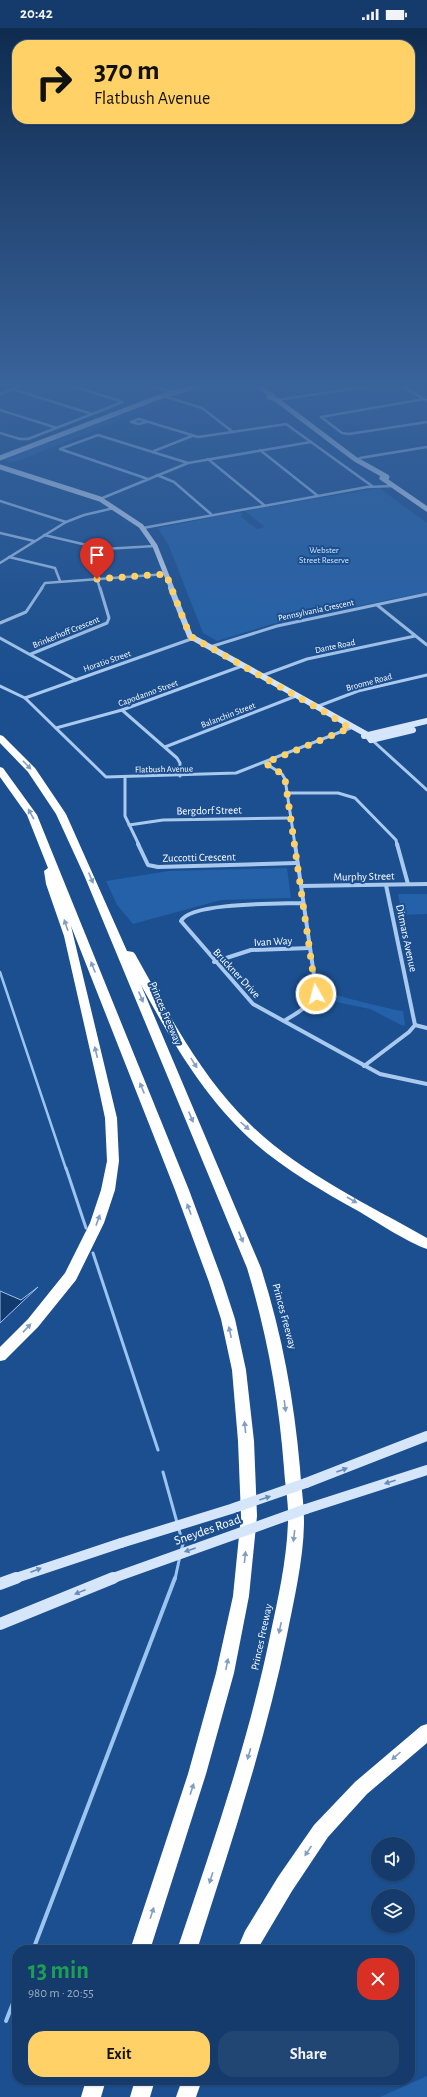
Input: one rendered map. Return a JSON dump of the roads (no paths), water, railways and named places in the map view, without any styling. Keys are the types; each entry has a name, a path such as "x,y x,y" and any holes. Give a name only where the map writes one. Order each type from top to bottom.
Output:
{"highway":[{"name":"Princes Freeway","path":"0,738 32,770 61,814 104,909 254,1268 270,1316 280,1368 289,1432 296,1521 288,1590 269,1682 238,1792 189,1945"},
{"path":"0,770 32,815 182,1190 228,1319 239,1370 246,1441 249,1516 241,1596 225,1673 197,1774 142,1945"},
{"path":"0,1356 33,1323 71,1276 97,1224 108,1190 112,1161 109,1111 69,936 51,884 46,850"},
{"path":"104,909 176,1035 210,1087 235,1117 270,1148 310,1176 427,1244"},
{"path":"249,1945 285,1884 321,1832 361,1788 427,1732"},
{"path":"91,2097 95,2085"},
{"path":"140,2097 144,2085"},
{"path":"186,2097 190,2085"}],"street":[{"path":"50,483 100,500 143,528 155,546 187,632 194,638 367,737 427,790"},
{"path":"100,500 140,483"},
{"path":"175,483 211,514"},
{"path":"237,483 264,505"},
{"path":"301,483 318,496"},
{"path":"367,483 372,486"},
{"path":"377,486 382,483"},
{"path":"391,483 427,508"},
{"path":"143,528 211,514 372,486 397,487"},
{"path":"0,500 66,522"},
{"path":"0,562 66,522 84,515 114,508"},
{"path":"0,533 34,541"},
{"path":"44,535 104,549 155,546"},
{"path":"9,557 55,568 57,570 60,582"},
{"path":"0,623 26,612 44,584 166,574"},
{"name":"Brinkerhoff Crescent","path":"31,654 107,623 109,618 97,579"},
{"name":"Pennsylvania Crescent","path":"209,647 277,626 427,594"},
{"path":"377,605 427,645"},
{"name":"Dante Road","path":"260,676 307,659 415,636"},
{"path":"0,638 76,680"},
{"name":"Horatio Street","path":"25,698 194,638"},
{"name":"Capodanno Street","path":"56,728 122,710 242,666"},
{"name":"Broome Road","path":"316,707 362,689 427,675"},
{"name":"Flatbush Avenue","path":"0,686 25,698 94,764 101,774 109,777 230,774 265,763 352,728"},
{"name":"Balanchin Street","path":"165,747 296,696"},
{"path":"122,710 180,761 180,776"},
{"path":"367,737 427,721"},
{"path":"367,737 427,726"},
{"path":"265,763 284,777 316,994 310,1003 284,1022"},
{"name":"Zuccotti Crescent","path":"125,777 125,814 145,861 152,866 296,863"},
{"path":"287,794 338,793 354,798 396,840 408,884"},
{"name":"Bergdorf Street","path":"129,825 163,820 291,818"},
{"name":"Murphy Street","path":"301,886 427,884"},
{"name":"Ditmars Avenue","path":"386,885 415,1025"},
{"name":"Bruckner Drive","path":"303,903 228,905 182,917 181,921 214,962 250,1002 364,1066 388,1077 427,1084"},
{"name":"Ivan Way","path":"214,962 251,950 310,948"},
{"path":"364,1066 409,1032 415,1025 427,1028"},
{"name":"Sneydes Road","path":"0,1584 51,1565 224,1512 306,1483 427,1436"},
{"name":"Sneydes Road","path":"0,1624 116,1577 306,1509 427,1470"}],"waterway":[{"path":"0,972 66,1169"},
{"path":"66,1168 86,1228"},
{"path":"93,1253 158,1450"},
{"path":"163,1472 183,1544 181,1551"},
{"path":"175,1579 180,1556"},
{"path":"35,1945 175,1578"},
{"path":"6,2021 12,2006"}],"park label":[{"name":"Webster Street Reserve","path":"324,556"}]}
